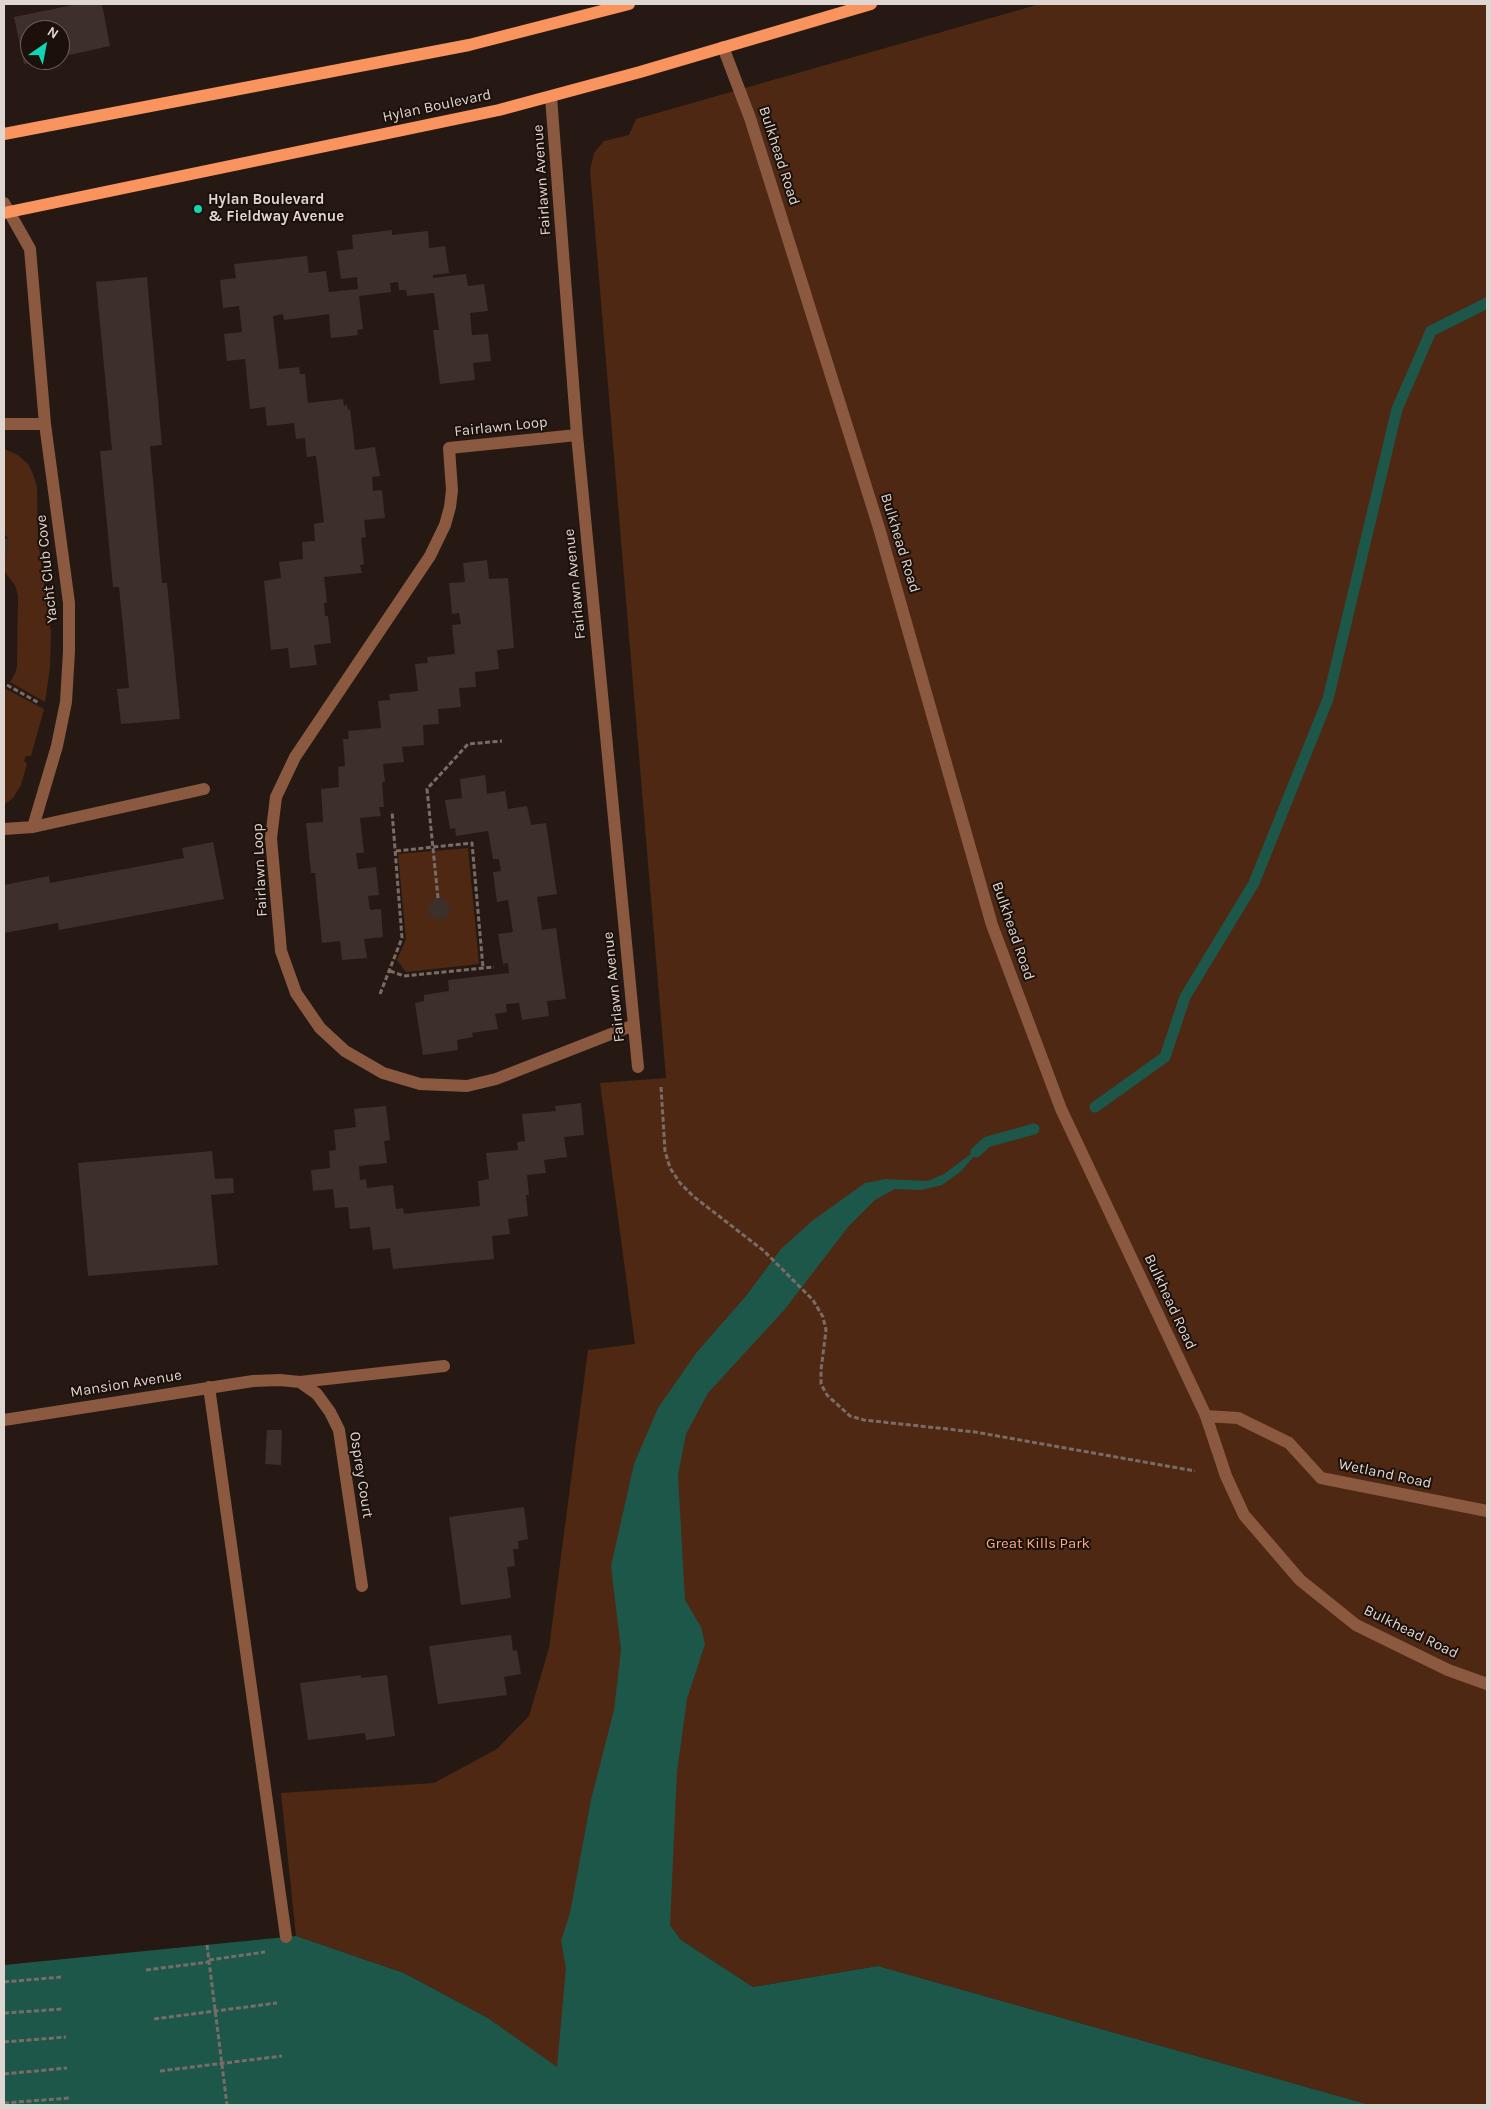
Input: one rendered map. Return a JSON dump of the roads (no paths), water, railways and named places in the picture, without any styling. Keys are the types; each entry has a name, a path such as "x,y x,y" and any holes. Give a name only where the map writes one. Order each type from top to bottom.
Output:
{"main road":[{"path":"4,134 469,46 628,4"},
{"name":"Hylan Boulevard","path":"5,209 430,125 551,97 870,4"}],"street":[{"name":"Bulkhead Road","path":"723,47 750,118 879,528 992,926 1061,1109 1206,1416 1226,1476 1244,1515 1300,1580 1356,1625 1448,1670 1487,1684"},
{"name":"Fairlawn Avenue","path":"551,97 577,435 638,1067"},
{"name":"Yacht Club Cove","path":"5,209 30,249 45,424 69,603 66,702 57,746 33,827"},
{"path":"4,424 45,424"},
{"name":"Fairlawn Loop","path":"577,435 449,448 452,490 450,507 445,525 430,556 295,757 276,797 271,838 281,951 296,993 320,1028 345,1050 383,1073 420,1084 467,1086 496,1079 634,1025"},
{"path":"4,829 33,827 204,789"},
{"path":"300,1382 444,1366"},
{"name":"Mansion Avenue","path":"4,1420 253,1381 280,1380 300,1382"},
{"name":"Osprey Court","path":"300,1382 317,1394 330,1412 338,1430 362,1586"},
{"path":"209,1387 286,1937"},
{"name":"Wetland Road","path":"1206,1416 1238,1418 1289,1443 1322,1478 1487,1510"}],"water":[{"path":"987,1142 960,1172 942,1185 921,1190 895,1189 875,1200 848,1227 785,1309 708,1393 686,1434 678,1475 685,1600 701,1627 705,1644 687,1699 677,1772 670,1925 681,1940 753,1987 878,1966 1370,2105 4,2105 4,1965 296,1936 404,1973 488,2018 557,2067 566,1968 561,1941 570,1913 591,1800 614,1710 621,1650 611,1566 634,1464 658,1408 697,1352 746,1296 781,1249 812,1221 865,1183 886,1179 928,1181 944,1174"}],"waterway":[{"path":"1095,1107 1165,1057 1185,997 1254,883 1328,699 1397,409 1431,331 1487,303"},
{"path":"976,1152 987,1142 1034,1129"}],"place":[{"name":"Hylan Boulevard & Fieldway Avenue","path":"198,209"}],"park label":[{"name":"Great Kills Park","path":"1038,1544"}]}
